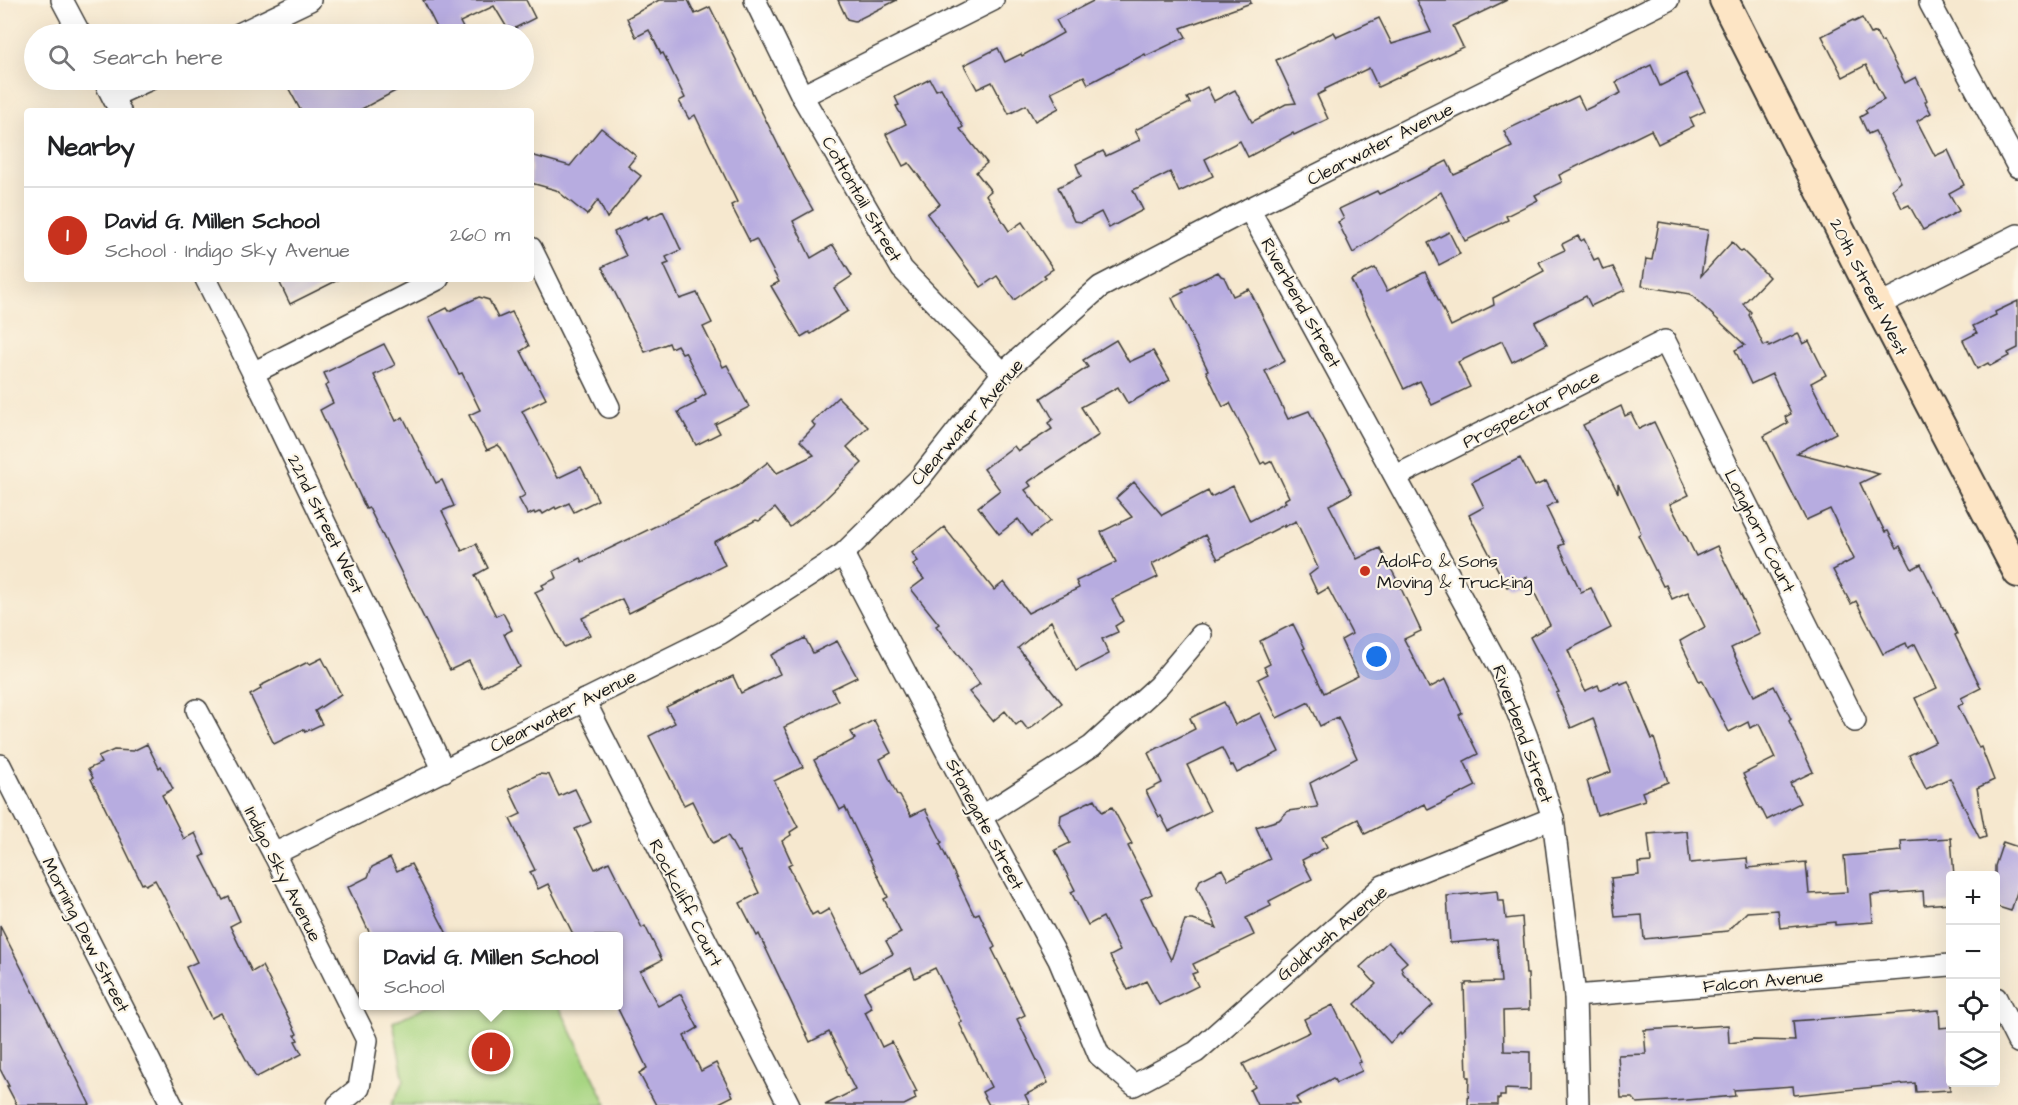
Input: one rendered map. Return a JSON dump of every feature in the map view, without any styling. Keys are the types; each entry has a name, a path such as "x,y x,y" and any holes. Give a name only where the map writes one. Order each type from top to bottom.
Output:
{"street":[{"path":"62,0 75,24"},
{"path":"260,24 310,0"},
{"name":"Cottontail Street","path":"755,0 802,96 902,268 1003,373"},
{"path":"802,96 993,0"},
{"name":"Clearwater Avenue","path":"274,854 722,633 843,554 920,478 1003,373 1100,287 1249,209 1668,0"},
{"name":"20th Street West","path":"1724,0 1878,305 2018,573"},
{"path":"1930,3 2018,167"},
{"name":"Riverbend Street","path":"1249,209 1502,672 1527,737 1553,818 1575,996 1578,1105"},
{"path":"1878,305 2018,235"},
{"path":"534,254 609,407"},
{"name":"22nd Street West","path":"208,282 444,771"},
{"path":"253,373 432,282"},
{"name":"Prospector Place","path":"1396,476 1665,341"},
{"name":"Longhorn Court","path":"1665,341 1855,721"},
{"name":"Stonegate Street","path":"843,554 1059,960 1099,1055 1134,1085"},
{"path":"981,817 1092,746 1158,686 1201,634"},
{"name":"Rockcliff Court","path":"584,700 789,1105"},
{"name":"Indigo Sky Avenue","path":"197,710 274,854 367,1040 359,1088 338,1105"},
{"name":"Morning Dew Street","path":"0,765 172,1105"},
{"name":"Goldrush Avenue","path":"1134,1085 1196,1052 1383,886 1553,818"},
{"name":"Falcon Avenue","path":"1575,996 1946,965"},
{"path":"2000,1008 2018,1042"}],"green space":[{"path":"418,1010 561,1010 607,1105 391,1105 404,1081 393,1022"}],"building":[{"path":"423,0 526,0 535,18 523,24 505,24 494,6 460,22 461,24 435,24"},
{"path":"659,0 688,0 695,14 710,7 794,177 813,210 793,221 811,258 833,245 852,276 834,288 848,311 811,334 809,332 801,337 771,286 779,282 756,239 750,242 731,205 737,202 695,115 689,119 679,101 685,98 663,53 661,54 649,30 636,37 627,18"},
{"path":"838,0 897,0 855,21 847,19"},
{"path":"1095,0 1250,0 1251,3 1181,28 1186,37 1146,56 1145,54 1088,84 1084,76 1051,92 1059,108 1035,121 1026,105 1009,114 992,82 977,89 964,65 998,48 1005,62 1021,54 1022,56 1063,33 1056,20"},
{"path":"1416,0 1507,0 1453,26 1463,47 1378,87 1369,68 1325,89 1317,95 1328,119 1294,135 1293,133 1248,157 1240,141 1205,159 1213,176 1179,192 1170,172 1133,190 1143,210 1109,228 1101,212 1082,222 1074,221 1058,187 1081,176 1076,164 1103,151 1106,156 1140,140 1135,130 1190,103 1187,98 1207,87 1214,101 1235,90 1252,122 1286,104 1296,103 1276,60 1334,32 1337,37 1379,18 1392,44 1431,32"},
{"path":"1862,18 1871,34 1876,32 1881,42 1883,41 1905,83 1916,77 1931,113 1917,121 1935,156 1948,150 1964,185 1949,193 1959,211 1923,230 1909,205 1902,208 1892,189 1901,182 1875,131 1868,134 1860,117 1867,113 1865,110 1884,100 1866,65 1843,77 1822,36 1853,20 1854,22"},
{"path":"1651,65 1660,86 1686,73 1705,111 1690,118 1694,126 1658,144 1651,130 1559,175 1562,182 1535,195 1538,200 1506,216 1508,220 1465,241 1441,192 1353,253 1338,222 1344,219 1339,209 1377,191 1379,194 1391,189 1447,161 1454,175 1470,168 1512,147 1504,131 1578,96 1585,110 1621,93 1616,82"},
{"path":"930,79 936,90 941,88 963,127 960,129 987,163 976,172 991,191 986,195 1009,231 1022,222 1053,269 1044,275 1046,277 1014,300 997,276 981,287 927,214 940,204 909,163 903,166 886,134 906,124 896,106 899,105 895,97"},
{"path":"289,90 397,90 364,108 299,108"},
{"path":"601,128 636,156 628,166 641,176 607,218 598,200 587,215 556,190 534,184 534,156 570,166"},
{"path":"663,211 681,250 666,257 669,263 664,265 680,299 697,293 712,323 703,327 723,367 727,365 749,407 715,424 720,433 696,445 678,412 696,403 695,401 706,394 685,352 682,353 677,345 671,348 669,343 645,352 602,267 626,256 614,232"},
{"path":"1659,222 1708,230 1701,276 1732,242 1769,277 1743,304 1751,312 1749,315 1764,346 1768,344 1769,347 1798,333 1803,344 1809,341 1826,375 1811,383 1836,433 1797,453 1879,474 1860,483 1878,521 1885,532 1888,531 1897,548 1900,546 1912,569 1921,564 1945,609 1981,688 1961,698 1964,703 1958,706 1979,748 1981,747 1994,780 1977,788 1986,837 1980,839 1950,778 1926,789 1909,755 1936,742 1915,698 1937,688 1915,644 1908,648 1906,643 1883,654 1856,601 1851,604 1833,570 1854,559 1830,509 1806,520 1764,436 1788,423 1785,417 1791,414 1772,374 1751,384 1735,350 1745,345 1690,294 1642,286 1646,259 1652,260"},
{"path":"1449,232 1460,254 1439,265 1428,243"},
{"path":"1578,236 1581,241 1584,239 1594,260 1598,258 1603,270 1613,267 1625,290 1591,306 1586,296 1535,322 1547,344 1512,362 1502,341 1458,362 1470,387 1432,405 1420,381 1404,389 1351,280 1375,268 1387,291 1425,272 1451,326 1494,305 1493,298 1544,271 1539,262 1565,250 1562,244"},
{"path":"1218,272 1224,277 1233,296 1249,289 1285,361 1265,371 1288,419 1309,411 1352,493 1329,505 1357,559 1380,548 1398,582 1421,631 1404,639 1429,688 1446,679 1462,713 1459,715 1478,754 1464,761 1476,786 1428,810 1425,804 1365,834 1358,819 1322,837 1327,847 1302,860 1312,879 1269,901 1271,906 1246,918 1254,935 1193,964 1197,972 1192,974 1198,986 1159,1005 1146,981 1128,990 1110,956 1120,951 1103,917 1088,925 1071,892 1075,890 1055,850 1070,843 1060,823 1061,815 1095,799 1102,812 1112,807 1132,844 1128,846 1152,894 1141,899 1171,960 1185,920 1193,920 1217,928 1197,887 1200,880 1222,869 1228,880 1270,859 1256,827 1279,820 1288,811 1318,807 1310,783 1357,758 1338,717 1320,726 1309,702 1277,718 1258,679 1268,674 1264,667 1270,664 1260,641 1293,624 1324,693 1358,676 1341,640 1352,634 1328,588 1318,594 1309,575 1318,568 1296,521 1218,559 1205,535 1152,564 1158,577 1112,599 1123,621 1115,626 1118,632 1102,639 1109,654 1076,671 1051,621 1018,648 1062,703 1028,730 1021,721 1016,725 1005,711 993,721 969,692 980,684 936,626 939,624 911,589 924,579 913,565 918,561 912,553 944,527 994,590 1004,582 1028,613 1079,588 1076,581 1116,562 1101,532 1132,517 1116,498 1134,482 1162,515 1208,491 1211,497 1233,486 1250,521 1286,502 1284,500 1289,497 1272,461 1261,464 1230,403 1223,407 1206,371 1208,370 1172,298 1184,292 1182,289"},
{"path":"279,282 334,282 290,304"},
{"path":"479,297 489,300 498,318 512,312 529,346 521,351 546,399 522,411 558,478 581,467 598,500 574,512 569,503 543,514 541,511 528,515 519,499 525,495 501,448 498,445 487,450 469,415 480,410 462,373 459,374 429,317 447,308 449,311"},
{"path":"2018,301 2018,348 2008,353 2009,356 1990,366 1988,363 1977,369 1963,340 1977,333 1973,326"},
{"path":"1116,340 1129,362 1153,351 1170,380 1128,404 1118,387 1081,407 1099,435 1028,482 1031,486 1025,490 1050,521 1031,536 1018,519 999,534 978,507 1000,490 984,469 1014,446 1018,451 1052,429 1048,423 1053,419 1041,398 1088,367 1083,360"},
{"path":"384,344 395,365 374,375 396,421 403,417 436,483 442,480 454,506 442,511 462,551 476,544 488,568 475,575 496,616 503,613 512,630 504,634 520,667 482,687 469,661 450,670 369,508 366,509 320,410 333,403 325,386 329,384 324,373"},
{"path":"838,397 868,427 847,447 862,463 820,504 790,527 775,508 759,521 756,520 714,542 725,565 629,613 622,599 582,618 590,635 564,647 535,592 544,588 542,585 557,578 554,571 580,558 582,562 736,487 768,462 777,473 814,455 800,441 815,426 812,422"},
{"path":"1621,406 1625,416 1631,413 1639,429 1654,422 1689,495 1670,504 1696,556 1717,546 1760,634 1731,648 1754,696 1774,686 1791,719 1789,721 1813,772 1790,783 1800,803 1767,820 1743,774 1775,758 1759,724 1750,728 1748,722 1729,732 1702,680 1699,681 1680,641 1705,627 1688,592 1672,599 1666,585 1663,586 1638,535 1641,533 1618,484 1618,493 1583,425"},
{"path":"1520,458 1535,486 1546,481 1557,502 1546,507 1564,544 1559,546 1581,592 1591,588 1611,628 1568,650 1585,691 1598,685 1600,690 1619,682 1621,684 1628,681 1652,739 1654,738 1668,782 1642,792 1645,800 1597,815 1587,781 1611,772 1593,718 1571,728 1556,693 1559,692 1530,637 1550,625 1527,577 1507,587 1469,515 1484,507 1472,482"},
{"path":"805,638 813,653 837,641 857,677 832,689 838,701 784,727 803,767 774,781 798,827 782,841 792,863 788,865 812,915 817,912 819,915 829,909 860,972 893,954 886,941 901,933 884,899 888,897 845,807 840,810 814,760 855,739 851,732 874,720 891,753 880,759 897,795 900,796 911,816 925,809 974,915 979,913 995,947 992,949 1025,1015 1017,1019 1048,1083 1025,1095 1030,1105 989,1105 982,1092 991,1087 935,968 915,978 911,968 864,991 872,1008 865,1012 882,1047 892,1042 917,1092 914,1093 916,1099 904,1105 825,1105 855,1090 845,1070 846,1066 829,1032 810,1042 759,934 757,936 740,903 759,893 739,851 737,852 728,836 713,843 692,801 684,805 649,736 675,723 666,707 701,690 733,676 741,693 780,674 771,655"},
{"path":"322,658 341,694 315,711 322,724 305,732 304,729 274,744 250,695 261,689 260,686 308,662 310,664"},
{"path":"1224,702 1235,725 1260,713 1279,752 1237,773 1222,748 1187,765 1210,811 1169,831 1146,791 1162,783 1148,753 1195,729 1190,718"},
{"path":"147,744 173,789 162,795 184,839 195,833 205,855 201,857 223,900 229,897 240,921 230,926 252,972 262,966 297,1034 295,1035 298,1040 295,1041 302,1054 257,1077 221,1013 211,1018 186,967 197,962 171,910 155,880 146,885 142,884 91,779 93,778 88,769 101,763 98,757 114,750 133,751"},
{"path":"539,774 549,775 559,796 575,789 591,822 575,829 595,869 609,862 642,928 645,926 662,960 640,971 658,1006 681,994 698,1028 684,1036 701,1071 716,1063 733,1096 715,1105 656,1105 639,1073 647,1068 618,1010 623,1010 623,932 572,932 548,884 538,889 530,872 535,870 510,819 521,814 509,789"},
{"path":"1687,831 1690,863 1747,858 1748,868 1806,862 1809,894 1847,892 1844,856 1902,851 1901,841 1951,838 1954,871 1946,871 1946,903 1924,905 1923,891 1871,895 1873,922 1835,925 1835,922 1780,928 1778,910 1747,912 1728,931 1644,939 1642,915 1615,917 1611,878 1639,875 1638,863 1651,862 1648,834"},
{"path":"2003,842 2018,847 2018,889 2011,911 2000,908 2000,871 1995,871"},
{"path":"390,858 397,871 411,864 446,932 369,932 348,887 368,877 372,867"},
{"path":"1497,891 1498,901 1504,901 1506,919 1522,917 1529,1010 1503,1011 1504,1051 1530,1052 1530,1090 1505,1089 1505,1096 1498,1098 1498,1105 1468,1105 1469,1077 1467,1077 1464,985 1466,983 1501,982 1497,939 1450,943 1447,896"},
{"path":"0,926 90,1105 17,1105 7,1086 9,1086 0,1069"},
{"path":"1388,942 1407,962 1401,967 1403,973 1433,1005 1390,1043 1355,1004 1376,984 1360,967"},
{"path":"1333,1005 1361,1062 1358,1063 1362,1071 1336,1083 1333,1078 1296,1098 1300,1105 1257,1105 1250,1090 1255,1087 1243,1064 1310,1032 1304,1019"},
{"path":"1939,1010 1940,1028 1946,1027 1946,1087 1950,1087 1950,1090 1916,1092 1915,1083 1794,1095 1793,1086 1734,1090 1735,1096 1687,1100 1637,1103 1633,1098 1621,1098 1618,1055 1646,1054 1644,1030 1728,1025 1729,1043 1753,1040 1795,1041 1793,1021"}],"place":[{"name":"Adolfo & Sons Moving & Trucking","path":"1365,571"},
{"name":"David G. Millen School","path":"491,1052"}]}
